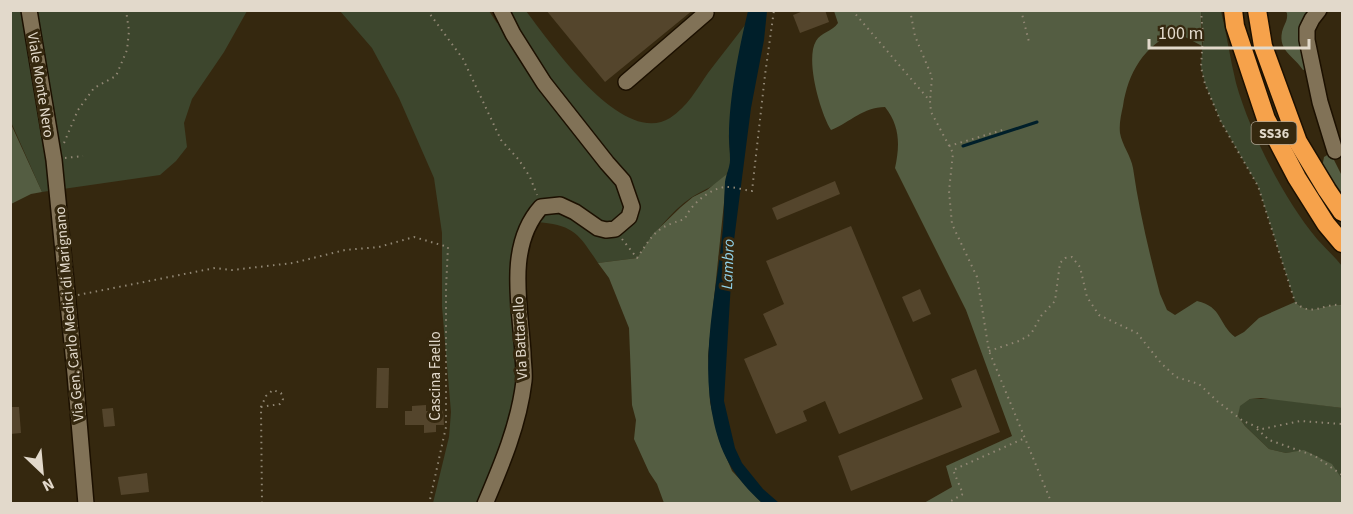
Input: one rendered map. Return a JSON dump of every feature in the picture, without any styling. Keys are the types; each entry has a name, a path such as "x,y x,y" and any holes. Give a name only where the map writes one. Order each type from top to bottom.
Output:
{"highway":[{"name":"SS36","path":"1233,10 1235,26 1266,119 1297,178 1326,224 1342,243"},
{"name":"SS36","path":"1257,10 1263,46 1298,142 1342,212"}],"street":[{"name":"Viale Monte Nero","path":"29,10 53,156"},
{"path":"501,10 513,34 544,82 623,181 632,207 628,217 615,229 606,230 598,228 560,205 540,205"},
{"path":"626,82 706,13 704,10"},
{"path":"1319,10 1307,29 1307,40 1320,102 1335,151"},
{"name":"Via Gen. Carlo Medici di Marignano","path":"53,156 86,504"},
{"name":"Via Battarello","path":"485,504 519,414 524,378 518,284 520,249 529,221 540,205"}],"path":[{"path":"53,156 64,143 78,110 94,88 116,76 127,50 129,31 126,10"},
{"path":"427,10 463,59 501,140 519,160 530,177 540,205"},
{"path":"615,229 637,258 653,234 663,226 685,219 688,211 712,191 725,187 752,191 774,10"},
{"path":"852,10 930,101"},
{"path":"910,10 915,36 932,77 930,101 932,112 954,153 949,191 952,224 977,277 989,351 1052,504"},
{"path":"1021,10 1025,18"},
{"path":"1026,10 1029,42"},
{"path":"1202,10 1201,67 1205,84 1221,122 1258,186 1295,302 1302,309 1313,310 1330,304 1342,305"},
{"path":"949,146 1006,129"},
{"path":"53,156 83,156"},
{"name":"Cascina Faello","path":"68,297 215,268 232,270 293,263 345,250 379,247 414,237 448,247 446,427 429,504"},
{"path":"989,351 1009,345 1031,334 1041,316 1055,301 1060,262 1072,257 1080,267 1087,297 1099,315 1137,333 1161,363 1176,377 1199,384 1217,401 1255,427 1269,440 1316,456 1342,476"},
{"path":"261,407 280,404 283,399 280,393 273,390 266,396 261,407 262,504"},
{"path":"1255,427 1266,428 1300,421 1342,424"},
{"path":"946,504 963,494 953,470 1025,438"}],"green space":[{"path":"11,11 247,11 224,52 192,99 184,123 187,147 176,161 160,175 42,192 11,122"},
{"path":"340,11 489,11 497,23 512,11 526,11 569,66 610,106 631,118 651,123 670,118 682,109 745,25 730,120 730,166 723,179 692,197 676,210 637,258 598,263 574,232 559,225 536,222 520,249 524,378 485,503 433,503 449,437 451,412 442,307 442,233 434,178 399,98 372,48"},
{"path":"834,11 1201,11 1202,46 1176,32 1146,52 1129,82 1120,120 1120,133 1132,164 1160,294 1167,310 1175,315 1197,301 1212,307 1235,337 1259,318 1295,302 1307,309 1342,305 1342,408 1261,398 1250,399 1240,406 1238,416 1269,449 1286,453 1304,450 1332,464 1342,479 1342,503 924,503 952,487 946,466 1012,436 966,310 895,168 898,151 897,136 890,114 885,107 870,109 831,130 827,122 815,86 812,60 816,41 838,23"},
{"path":"1201,11 1221,11 1236,83 1250,123 1269,165 1292,205 1317,239 1342,266 1342,305 1307,309 1295,302 1258,186 1221,122 1205,84 1201,67 1203,36"},
{"path":"1285,11 1311,11 1306,69 1303,70 1282,44 1282,32 1287,16"},
{"path":"10,122 42,192 31,194 11,204"},
{"path":"1329,154 1342,176 1342,208 1322,168 1324,157"},
{"path":"727,174 708,356 710,402 719,440 732,471 762,503 664,503 634,439 636,420 632,405 629,328 609,278 598,263 637,258 653,234 681,207"},
{"path":"1250,399 1277,399 1342,408 1342,479 1304,451 1286,453 1269,449 1238,416 1239,406"}],"water":[{"name":"Lambro","path":"748,11 767,11 751,108 733,248 724,401 735,448 742,463 763,489 779,503 762,503 731,467 717,436 708,374 711,325 723,228 725,182 730,163 731,106"}],"building":[{"path":"546,10 693,10 605,82"},
{"path":"806,10 825,10 829,22 800,33 793,15"},
{"path":"835,181 840,194 777,220 772,208"},
{"path":"851,226 923,399 839,434 825,401 803,411 807,421 776,434 744,359 777,345 763,314 784,304 766,261"},
{"path":"920,289 931,314 913,322 902,297"},
{"path":"377,368 389,368 388,408 376,408"},
{"path":"976,369 1000,432 851,491 838,456 962,407 951,379"},
{"path":"426,405 426,411 443,410 444,425 436,425 436,432 424,433 424,425 405,425 405,411 412,411 412,406"},
{"path":"10,407 19,407 21,433 10,434"},
{"path":"113,408 115,426 104,427 102,409"},
{"path":"147,473 149,492 121,495 118,477"}],"waterway":[{"path":"963,146 1037,122"}]}
